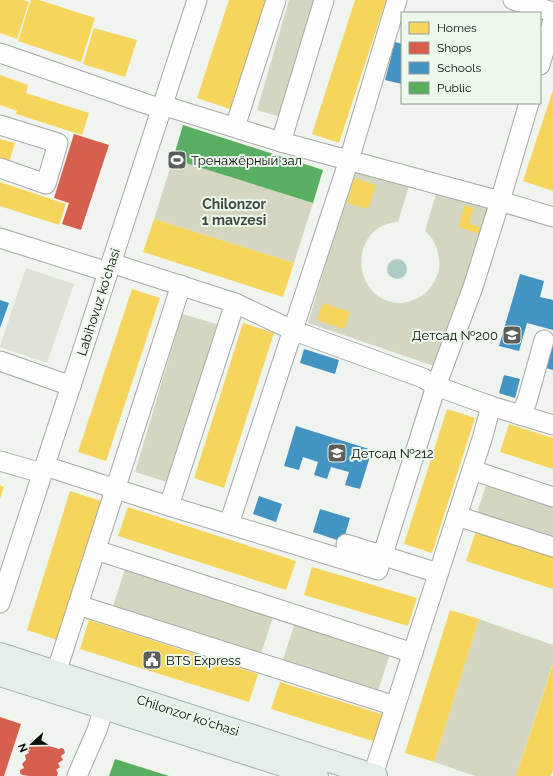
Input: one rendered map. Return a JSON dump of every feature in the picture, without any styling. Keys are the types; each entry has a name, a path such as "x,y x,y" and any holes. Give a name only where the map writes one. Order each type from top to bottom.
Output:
{"main road":[{"name":"Chilonzor ko'chasi","path":"0,654 375,775"},
{"name":"Chilonzor ko'chasi","path":"0,675 317,776"}],"street":[{"name":"Labihovuz ko'chasi","path":"0,603 197,0"},
{"path":"235,127 276,0"},
{"path":"281,142 324,0"},
{"path":"229,524 349,160 397,0"},
{"path":"513,0 553,12"},
{"path":"541,61 553,20"},
{"path":"0,53 162,107 235,127 281,142 553,216"},
{"path":"0,461 44,470 114,488 378,570 436,386 473,287 529,104"},
{"path":"0,125 58,143 46,184 0,168"},
{"path":"0,238 110,268 181,285 235,303 292,330 423,378 436,386 491,406 553,425"},
{"path":"56,672 96,550 114,488 181,285"},
{"path":"169,506 235,303"},
{"path":"520,415 527,401 544,340"},
{"path":"0,361 71,386"},
{"path":"375,775 395,706 472,470 491,406"},
{"path":"472,470 553,498"},
{"path":"457,516 553,547"},
{"path":"346,544 438,573"},
{"path":"96,550 413,653"},
{"path":"78,605 395,706"},
{"path":"77,776 97,730 104,708"}],"shaded area":[{"path":"26,268 74,284 47,363 0,347"}],"green space":[{"path":"289,0 330,0 294,121 257,110"},
{"path":"173,159 313,203 294,263 154,219"},
{"path":"354,170 489,209 440,368 308,323","holes":["409,186 436,194 425,231 433,240 437,248 439,270 436,279 423,295 407,302 391,302 377,295 368,285 362,272 362,258 365,245 372,234 383,226 398,222"]},
{"path":"182,314 220,325 173,484 135,472"},
{"path":"492,466 553,486 553,538 477,513"},
{"path":"126,566 274,614 260,657 112,609"},
{"path":"479,619 553,645 553,663 516,776 475,776 434,762"},
{"path":"296,620 391,651 377,694 282,662"}],"water":[{"path":"397,259 404,262 407,269 404,276 397,279 390,276 387,269 390,262"}],"building: Homes":[{"path":"0,0 23,0 29,2 17,39 0,33"},
{"path":"31,0 39,0 95,18 81,62 18,41"},
{"path":"229,0 266,0 230,109 197,98"},
{"path":"355,0 386,0 339,143 312,134"},
{"path":"94,28 137,40 125,77 83,64"},
{"path":"0,75 28,85 26,93 89,113 82,135 16,114 17,111 0,105"},
{"path":"553,90 553,191 523,181"},
{"path":"0,139 15,143 8,165 0,162"},
{"path":"354,178 376,185 368,209 347,203"},
{"path":"0,182 66,204 59,225 0,206"},
{"path":"465,205 474,208 469,223 482,228 480,234 458,227"},
{"path":"154,219 294,263 283,297 143,252"},
{"path":"132,289 160,298 106,461 78,452"},
{"path":"323,303 350,312 344,329 317,320"},
{"path":"243,323 274,333 224,488 194,478"},
{"path":"447,409 475,418 432,553 404,544"},
{"path":"509,424 553,438 553,469 500,452"},
{"path":"0,485 4,487 0,499"},
{"path":"70,491 101,501 57,640 27,630"},
{"path":"128,507 296,561 286,590 118,536"},
{"path":"476,531 553,556 553,589 466,561"},
{"path":"312,567 417,598 408,626 304,595"},
{"path":"450,610 479,619 434,762 405,753"},
{"path":"89,620 258,674 249,702 80,649"},
{"path":"553,664 553,770 551,776 516,776"},
{"path":"280,682 384,715 376,742 271,709"}],"building: Shops":[{"path":"74,134 109,145 81,230 62,224 69,203 54,198"},
{"path":"0,717 21,724 4,776 0,776"},
{"path":"33,739 37,742 59,749 64,749 65,753 61,756 63,760 58,763 60,767 56,770 58,773 57,776 30,776 22,775 20,773 20,770 24,768 22,764 26,760 25,755 29,753 27,748 31,746 30,742"}],"building: Schools":[{"path":"395,42 401,44 401,84 385,80"},
{"path":"520,274 544,281 540,297 553,300 553,330 527,323 519,351 499,346"},
{"path":"0,300 9,303 0,328"},
{"path":"553,345 553,370 546,368"},
{"path":"304,349 339,360 335,374 300,363"},
{"path":"504,375 520,379 515,398 499,393"},
{"path":"296,426 372,450 360,489 345,485 349,472 331,467 327,479 314,475 318,462 303,457 299,470 284,466"},
{"path":"259,496 282,504 276,522 253,514"},
{"path":"320,509 350,518 343,542 313,532"}],"building: Public":[{"path":"183,125 323,170 313,203 173,159"},
{"path":"115,759 169,776 109,776"}],"place":[{"name":"Тренажёрный зал","path":"177,160"},
{"name":"Детсад №200","path":"512,335"},
{"name":"Детсад №212","path":"337,453"},
{"name":"BTS Express","path":"152,660"}],"district":[{"name":"Chilonzor 1 mavzesi","path":"234,212"}]}
